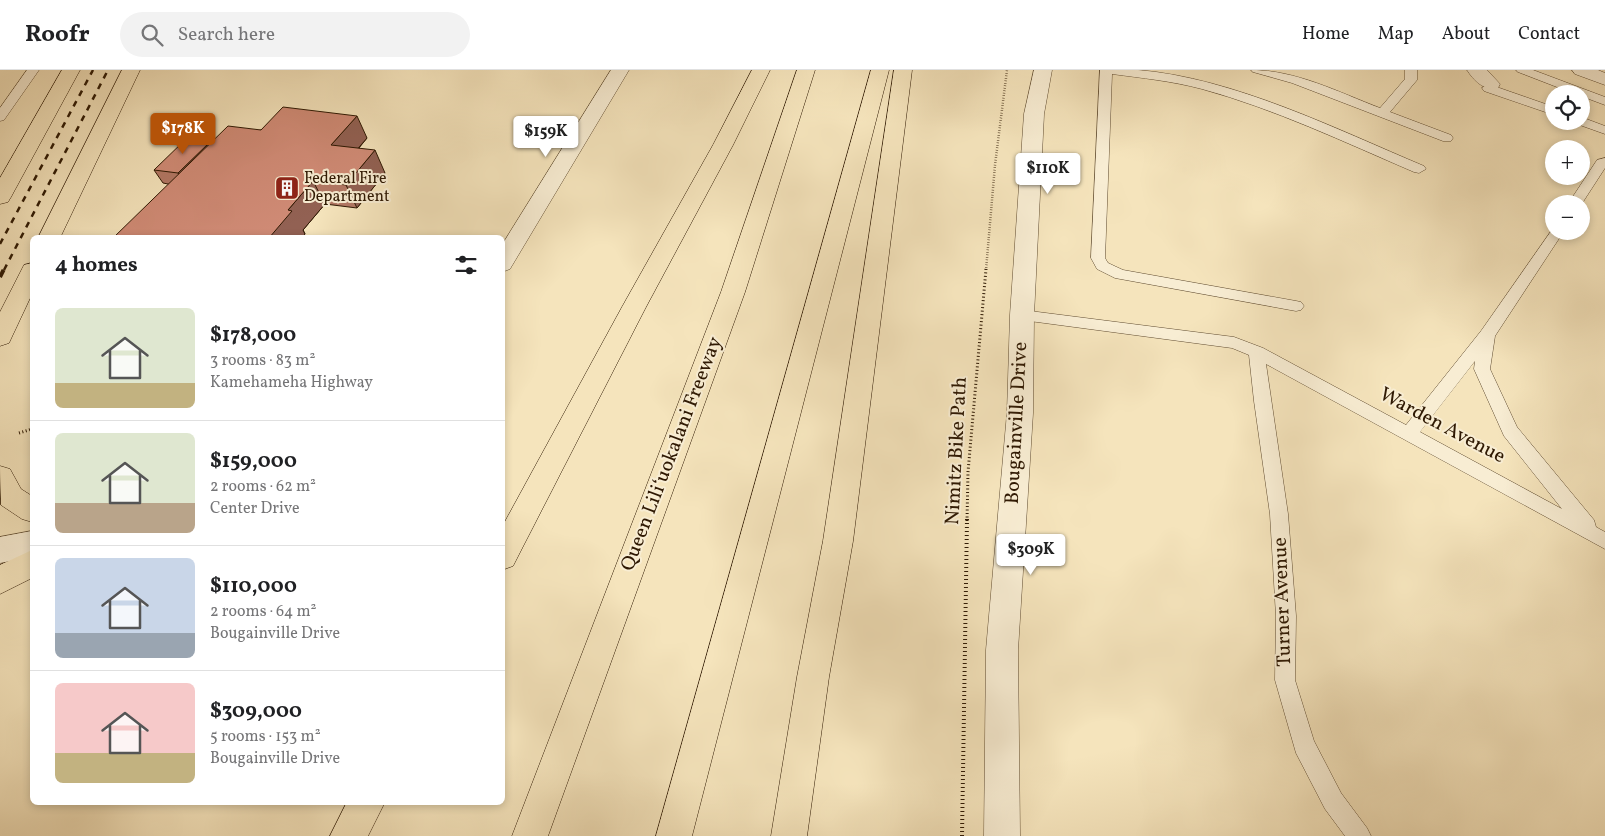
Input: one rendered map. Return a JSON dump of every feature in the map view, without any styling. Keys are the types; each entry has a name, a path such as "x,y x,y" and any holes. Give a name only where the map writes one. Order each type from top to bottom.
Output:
{"main road":[{"path":"0,197 72,70"},
{"path":"50,235 131,70"},
{"path":"505,551 634,307 723,145 761,70"},
{"name":"Queen Liliʻuokalani Freeway","path":"530,836 733,292 806,70"},
{"path":"674,836 880,70"},
{"path":"789,836 813,677 838,541 904,70"},
{"path":"0,337 30,274"},
{"path":"0,477 10,497 30,509"},
{"path":"0,580 30,564"},
{"path":"348,836 365,805"}],"street":[{"path":"505,259 620,70"},
{"name":"Bougainville Drive","path":"1002,836 1002,650 1020,413 1022,316 1034,114 1042,70"},
{"path":"1476,70 1489,86"},
{"path":"1581,70 1605,79"},
{"path":"0,550 30,544"}],"lane":[{"path":"0,117 33,70"},
{"path":"1106,70 1098,258 1102,266 1120,274 1296,306"},
{"path":"1110,70 1174,79 1229,94 1271,108 1419,169"},
{"path":"1257,70 1296,80 1447,138"},
{"path":"1382,113 1410,80 1411,70"},
{"path":"1522,70 1605,101"},
{"path":"1489,86 1545,108"},
{"path":"1590,124 1605,130"},
{"path":"1581,195 1602,163 1605,162"},
{"path":"1409,433 1487,335 1551,240"},
{"name":"Warden Avenue","path":"1022,316 1234,343 1257,352 1600,538"},
{"path":"1487,335 1482,369 1510,431 1600,538"},
{"name":"Turner Avenue","path":"1257,352 1262,400 1279,514 1286,616 1285,680 1304,745 1333,801 1358,836"}],"path":[{"name":"Nimitz Bike Path","path":"962,836 968,472 995,165 1007,70"},
{"path":"19,433 30,430"}],"building":[{"name":"Federal Fire Department","path":"283,107 357,116 331,145 375,150 346,185 313,181 288,210 292,211 272,235 116,235 228,126 261,130"},
{"path":"188,137 212,140 178,173 154,170"}],"railway":[{"path":"0,244 93,70"},
{"path":"4,270 108,70"},
{"path":"0,277 4,269"}],"place":[{"name":"Federal Fire Department","path":"287,188"}]}
